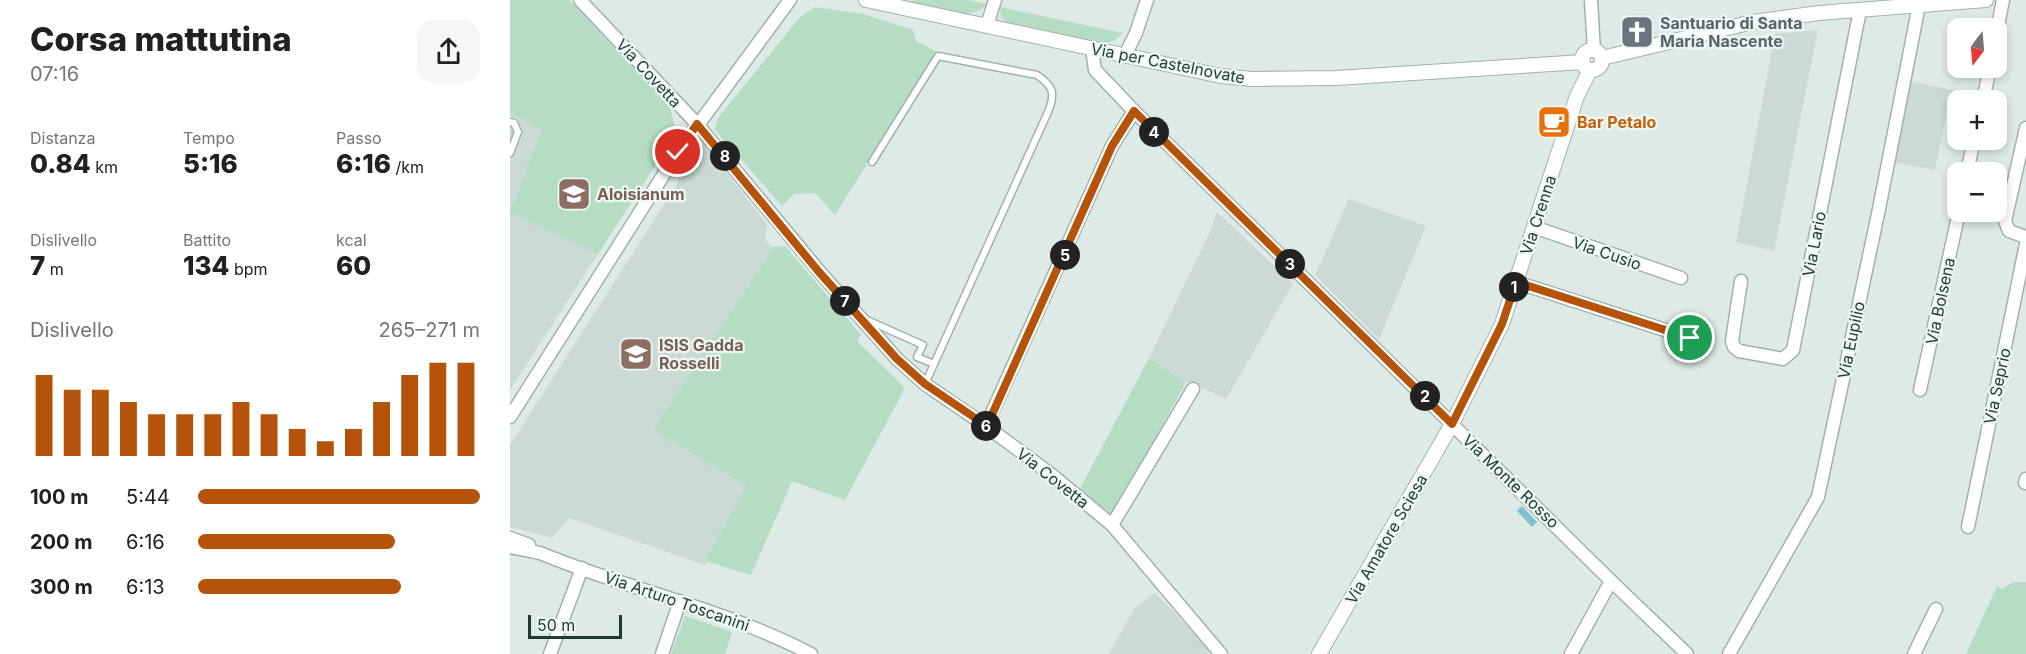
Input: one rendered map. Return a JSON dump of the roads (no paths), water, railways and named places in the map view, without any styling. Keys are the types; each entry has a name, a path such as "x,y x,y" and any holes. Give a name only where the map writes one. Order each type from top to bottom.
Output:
{"street":[{"name":"Via Covetta","path":"580,0 697,124 819,272 910,371 1052,475 1112,525 1221,654"},
{"path":"510,417 697,124 790,0"},
{"name":"Via per Castelnovate","path":"866,0 898,3 987,25 1221,76 1252,79 1336,78 1586,66"},
{"path":"987,25 995,0"},
{"path":"1125,55 1136,33 1147,0"},
{"path":"1591,0 1598,55 1753,22 1928,3 1986,0"},
{"path":"1999,18 2002,0"},
{"name":"Via Eupilio","path":"1729,654 1818,496 1879,209 1928,3"},
{"name":"Via Lario","path":"1741,281 1732,341 1734,347 1739,351 1783,359 1793,350 1860,10"},
{"name":"Via Monte Rosso","path":"1092,48 1095,70 1134,111 1687,654"},
{"name":"Via Crenna","path":"1452,424 1502,324 1586,66 1597,68 1598,55"},
{"path":"987,426 1112,146 1134,111"},
{"path":"2026,128 2004,220 2009,231 2026,237"},
{"name":"Via Bolsena","path":"1920,390 1957,222"},
{"name":"Via Cusio","path":"1534,227 1680,278"},
{"name":"Via Seprio","path":"1968,527 2026,244"},
{"path":"1516,282 1690,338"},
{"path":"1112,525 1193,389"},
{"name":"Via Amatore Sciesa","path":"1319,654 1452,424"},
{"path":"510,538 529,545 540,553"},
{"path":"510,547 540,553"},
{"name":"Via Arturo Toscanini","path":"540,553 779,637 812,654"},
{"path":"550,654 582,568"},
{"path":"1571,654 1611,581"},
{"path":"662,654 680,601"},
{"path":"1914,654 1936,609"}],"lane":[{"path":"872,162 938,56 1037,75 1052,89 1053,102 925,384"},
{"path":"510,122 514,123 518,132 510,153"},
{"path":"859,316 923,345 910,371"},
{"path":"917,357 934,364"}],"water":[{"path":"1522,506 1537,522 1532,527 1517,511"}],"place":[{"name":"Santuario di Santa Maria Nascente","path":"1637,32"},
{"name":"Bar Petalo","path":"1554,122"},
{"name":"Aloisianum","path":"574,194"},
{"name":"ISIS Gadda Rosselli","path":"636,354"}]}
